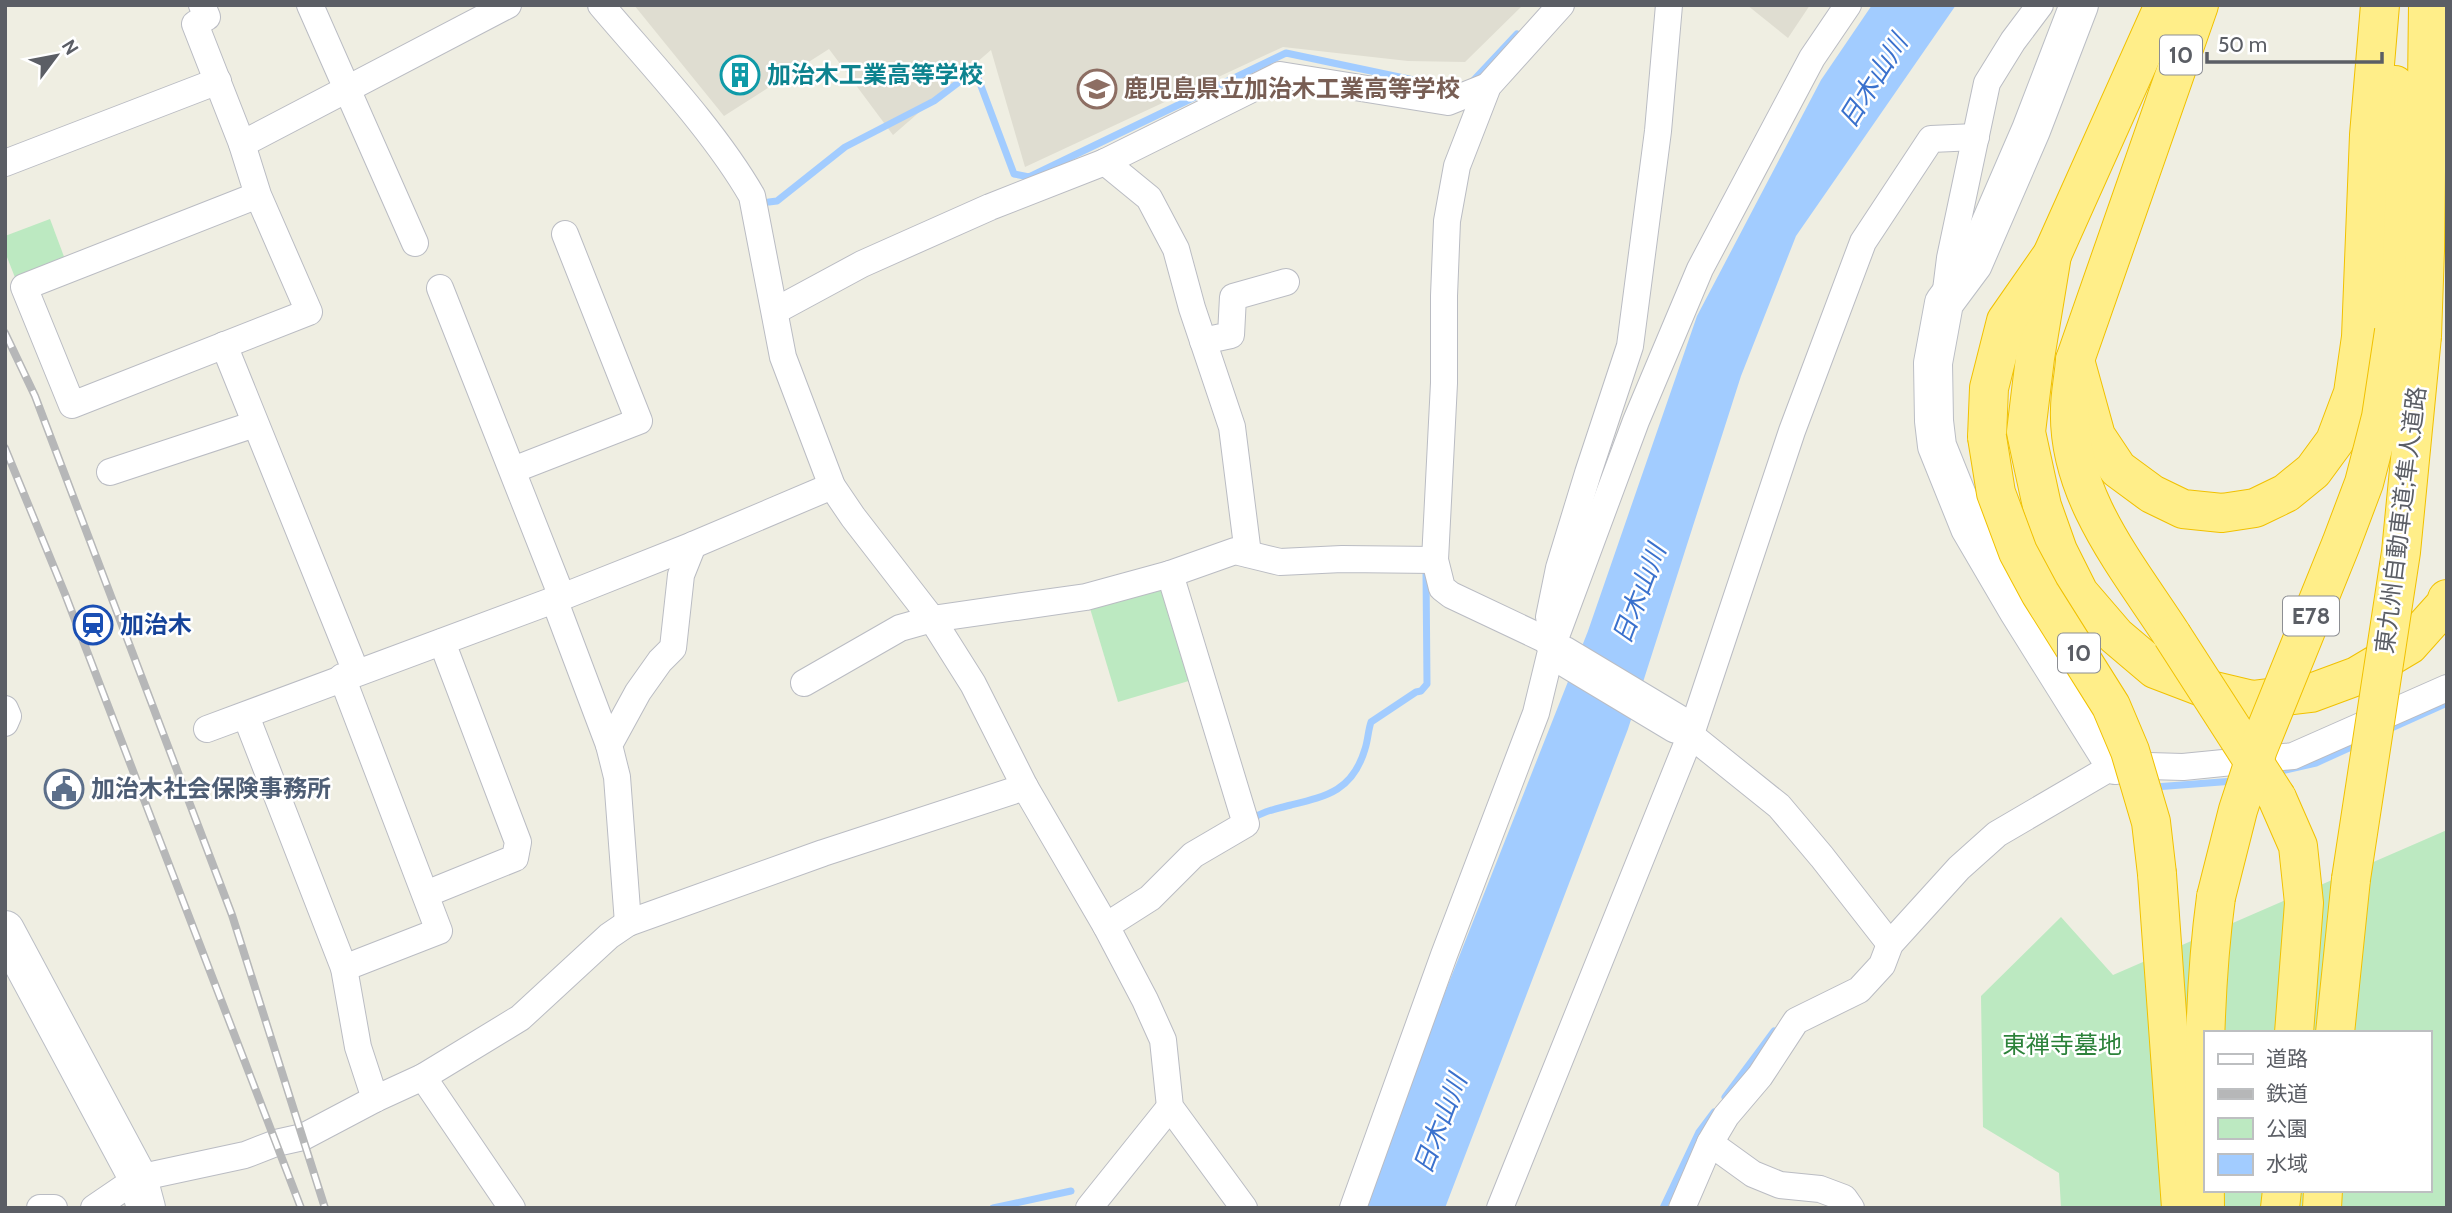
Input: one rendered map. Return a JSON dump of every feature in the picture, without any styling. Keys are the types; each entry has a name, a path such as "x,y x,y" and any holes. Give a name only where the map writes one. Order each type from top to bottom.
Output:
{"highway":[{"name":"10","path":"2199,5 2075,360 2070,410 2075,455 2087,500 2277,798 2298,846 2305,903 2294,1031"},
{"path":"2075,360 2096,436 2118,469 2152,494 2183,509 2222,513 2255,508 2286,493 2313,471 2335,441 2353,393 2361,337 2369,135 2380,5"},
{"name":"東九州自動車道;隼人道路","path":"2205,1031 2208,960 2216,897 2238,810 2258,748 2364,483 2381,416 2408,334 2398,235 2392,5"},
{"name":"東九州自動車道;隼人道路","path":"2335,1031 2351,879 2401,552 2408,334 2426,225 2428,5"},
{"path":"2441,5 2447,117"},
{"name":"10","path":"2162,8 2052,255 2006,321 1989,388 1987,437 1996,493 2018,552 2040,593 2111,706 2130,751 2151,821 2181,1208"},
{"path":"2052,255 2026,432 2042,506 2058,551 2079,593 2116,636 2155,668 2210,690 2252,700 2311,693 2357,676 2409,645 2445,605 2447,599"}],"street":[{"path":"202,5 207,17 195,24 242,144 258,195 309,312 72,405 24,286 258,195"},
{"path":"310,5 415,243"},
{"path":"242,144 508,5"},
{"path":"601,5 715,142 752,196 783,357 832,486 852,517 932,619 973,684 1024,787 1106,926 1145,1000 1163,1041 1170,1108 1244,1208"},
{"path":"1560,5 1488,86 1457,166 1447,221 1444,296 1444,383 1435,560 1442,588 1553,647 1684,729 1779,806 1890,944"},
{"path":"1553,647 1559,568 1630,346 1658,131 1669,5"},
{"path":"1353,1208 1449,942 1536,713 1553,647 1636,421 1700,269 1812,58 1848,5"},
{"path":"2040,5 1987,83 1950,258 1933,363 1934,421 1937,446 1970,528 2115,765"},
{"path":"1944,303 1973,264 2031,130 2078,5"},
{"path":"775,311 873,258 990,207 1105,162 1280,75 1448,102 1488,86"},
{"path":"5,163 218,81"},
{"path":"1500,1208 1684,729 1863,242 1931,139 1976,137"},
{"path":"1105,162 1149,198 1176,249 1232,427 1248,554"},
{"path":"513,470 639,421 565,234"},
{"path":"1203,341 1231,335 1233,298 1286,282"},
{"path":"440,288 513,470 610,745 617,777 628,923"},
{"path":"224,345 349,674 439,931 344,968"},
{"path":"110,472 255,424"},
{"path":"207,729 558,598 832,486"},
{"path":"610,745 639,692 660,661 673,648 681,575 692,545"},
{"path":"804,683 900,628 932,619 1064,602 1170,574 1235,551 1280,562 1342,559 1435,560"},
{"path":"1106,926 1150,898 1193,855 1245,824 1170,574"},
{"path":"426,894 515,858 517,842 442,642"},
{"path":"1682,1208 1710,1143 1726,1116 1760,1076 1796,1021 1859,990 1882,965 1890,944 1959,868 1997,834 2115,765 2183,767 2293,756 2447,688"},
{"path":"5,709 8,716 5,723"},
{"path":"246,716 344,968 358,1047 375,1098"},
{"path":"94,1208 276,1143 303,1137 375,1098 423,1077 520,1017 609,936 628,923 823,853 1024,787"},
{"path":"5,930 142,1193"},
{"path":"423,1077 512,1208"},
{"path":"1089,1208 1170,1108"},
{"path":"1710,1143 1754,1174 1780,1185 1820,1189 1844,1198 1851,1208"},
{"path":"40,1208 54,1208"}],"shaded area":[{"name":"鹿児島県立加治木工業高等学校","path":"634,5 1523,5 1465,62 1408,61 1283,47 1025,167 991,50 893,135 829,49 724,116"},
{"path":"1747,5 1810,5 1788,38"}],"green space":[{"path":"50,219 66,262 16,280 5,252 5,236"},
{"path":"1155,584 1167,591 1192,680 1118,702 1089,605"},
{"name":"東禅寺墓地","path":"2447,830 2447,1208 2061,1208 2059,1173 1983,1127 1981,996 2061,917 2113,975"}],"water":[{"name":"日木山川","path":"1872,5 1956,5 1796,236 1741,376 1628,729 1445,1208 1366,1208 1438,1010 1588,631 1697,316 1821,80"}],"waterway":[{"path":"1473,81 1517,34"},
{"path":"769,202 777,201 845,147 934,101 975,70 1014,174 1029,177 1286,53 1456,89"},
{"path":"1250,820 1260,814 1337,789 1354,774 1360,763 1371,722 1421,691 1427,684 1426,572"},
{"path":"2387,730 2447,703"},
{"path":"2273,773 2316,763 2360,743"},
{"path":"2155,787 2234,781"},
{"path":"1725,1097 1774,1031"},
{"path":"1663,1208 1699,1132 1714,1112"},
{"path":"993,1208 1071,1191"}],"railway":[{"path":"5,333 35,396 232,915 325,1208"},
{"path":"5,448 65,594 301,1208"}],"place":[{"name":"加治木工業高等学校","path":"740,75"},
{"name":"鹿児島県立加治木工業高等学校","path":"1097,89"},
{"name":"加治木","path":"93,625"},
{"name":"加治木社会保険事務所","path":"64,789"}]}
